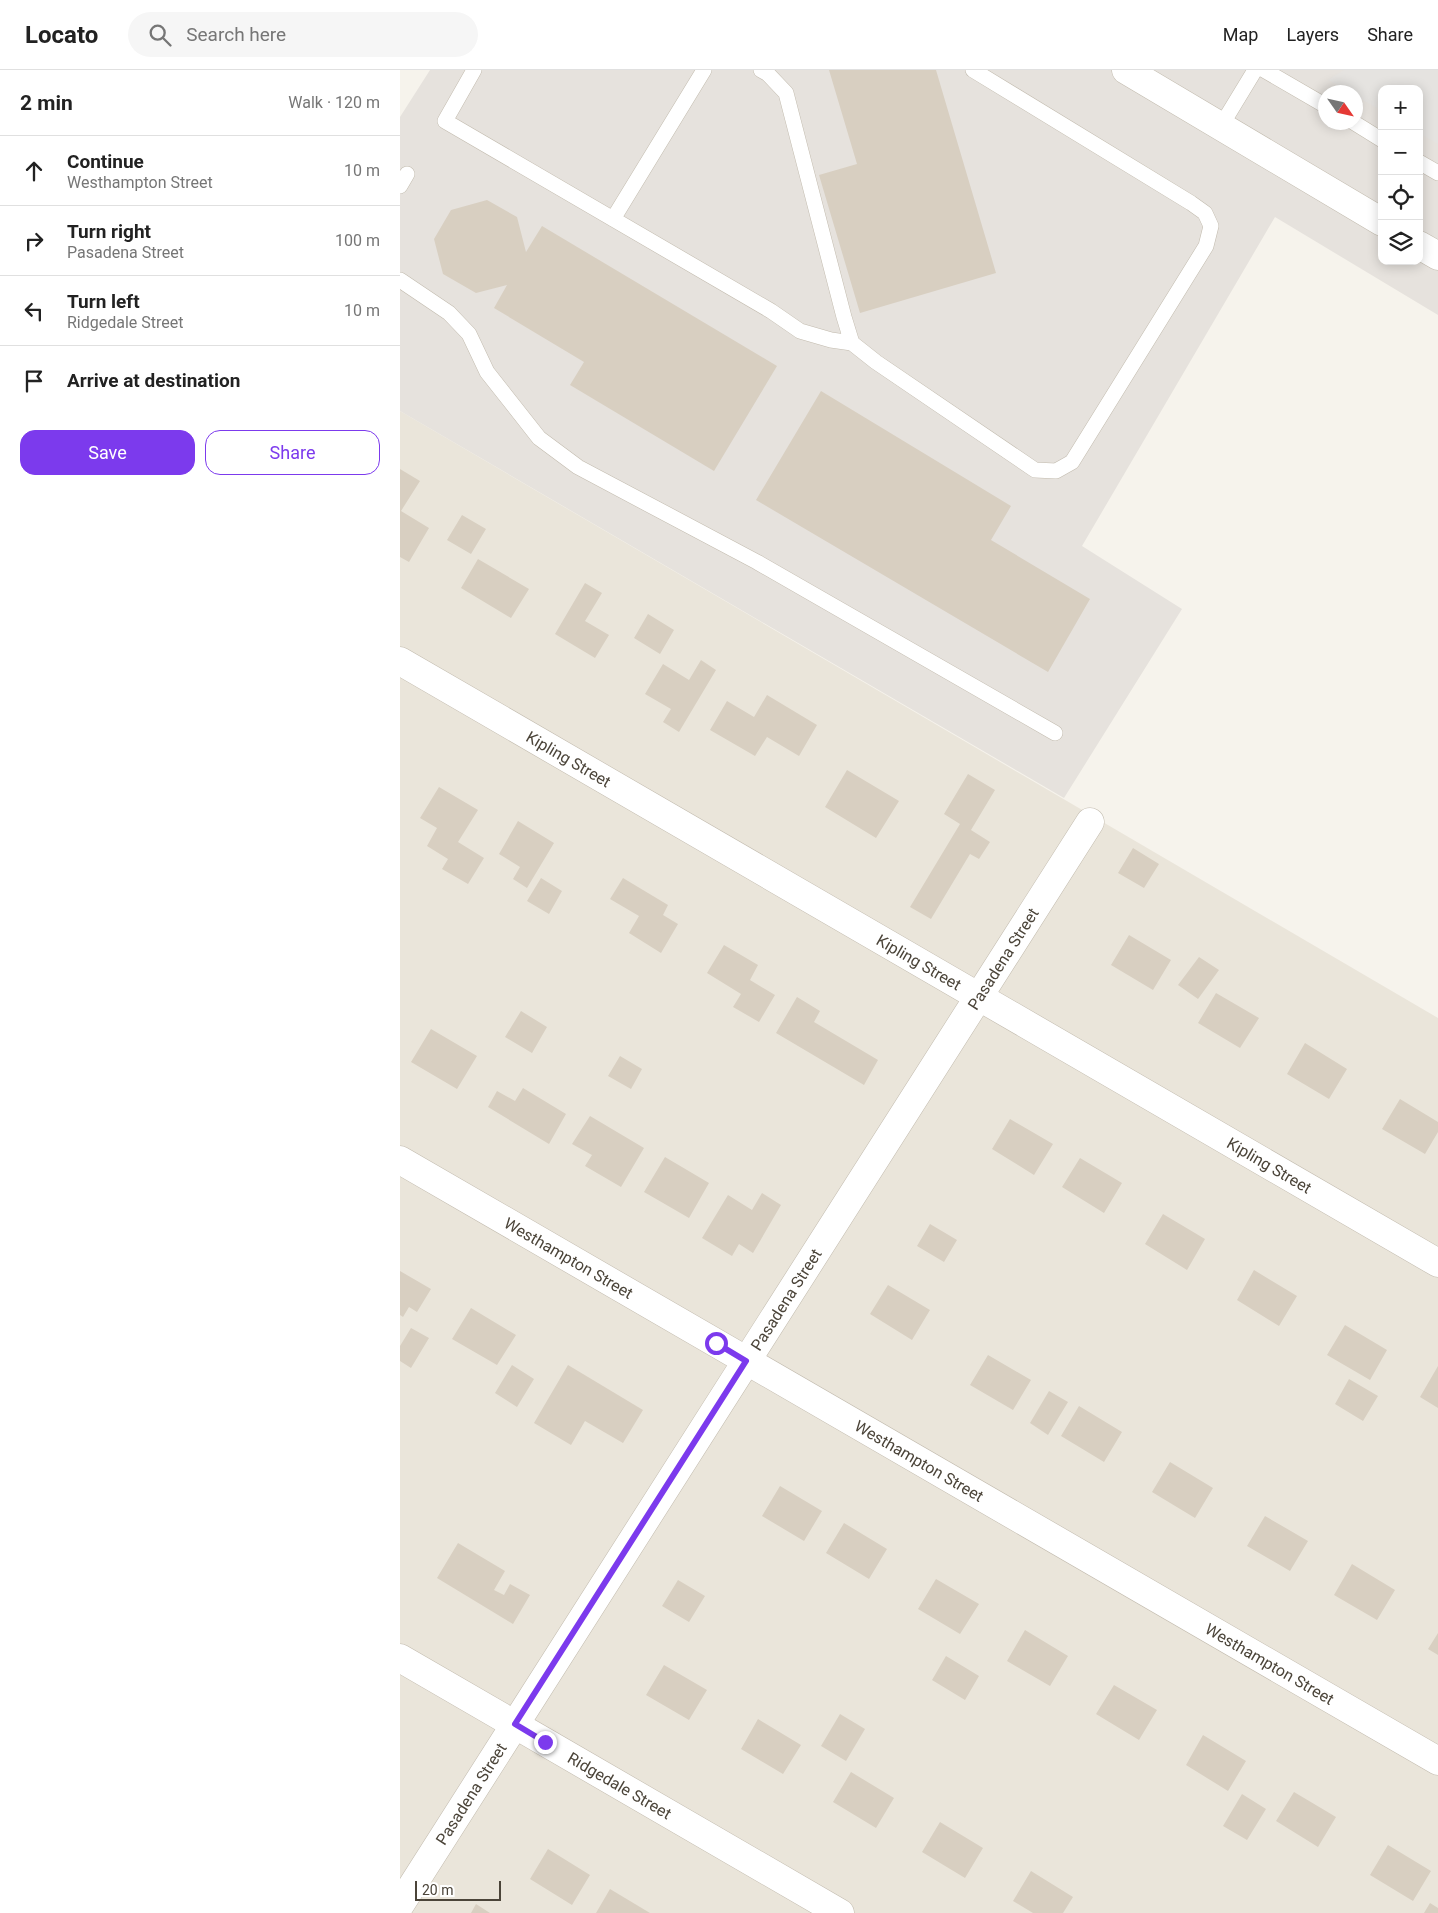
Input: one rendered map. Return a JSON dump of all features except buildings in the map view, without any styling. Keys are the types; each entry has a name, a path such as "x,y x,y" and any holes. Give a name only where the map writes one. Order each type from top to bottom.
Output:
{"street":[{"path":"1128,71 1379,220"},
{"path":"1423,247 1438,256"},
{"name":"Kipling Street","path":"400,661 1438,1263"},
{"name":"Pasadena Street","path":"400,1905 1090,822"},
{"name":"Westhampton Street","path":"400,1160 1438,1761"},
{"name":"Ridgedale Street","path":"400,1658 840,1913"}],"lane":[{"path":"474,70 445,120 771,311 800,332 852,343 876,362 1035,470 1056,471 1072,462 1206,246 1211,226 1205,213 1191,203 974,70"},
{"path":"613,219 704,70"},
{"path":"762,70 786,93 852,343"},
{"path":"1221,126 1255,70"},
{"path":"1264,70 1318,101"},
{"path":"1363,129 1378,138"},
{"path":"1423,164 1438,173"},
{"path":"400,280 449,314 469,334 487,372 539,438 578,467 757,562 1055,733"}],"shaded area":[{"path":"430,70 1438,70 1438,315 1275,217 1082,546 1182,609 1064,798 400,411 400,117"},
{"path":"1344,70 1438,70 1438,144 1423,135 1423,85 1378,85 1378,109 1363,100 1363,85 1337,85 1328,80"},
{"path":"400,411 1438,1018 1438,1913 400,1913"}],"route":[{"path":"545,1742 515,1724 746,1361 716,1343"}]}
